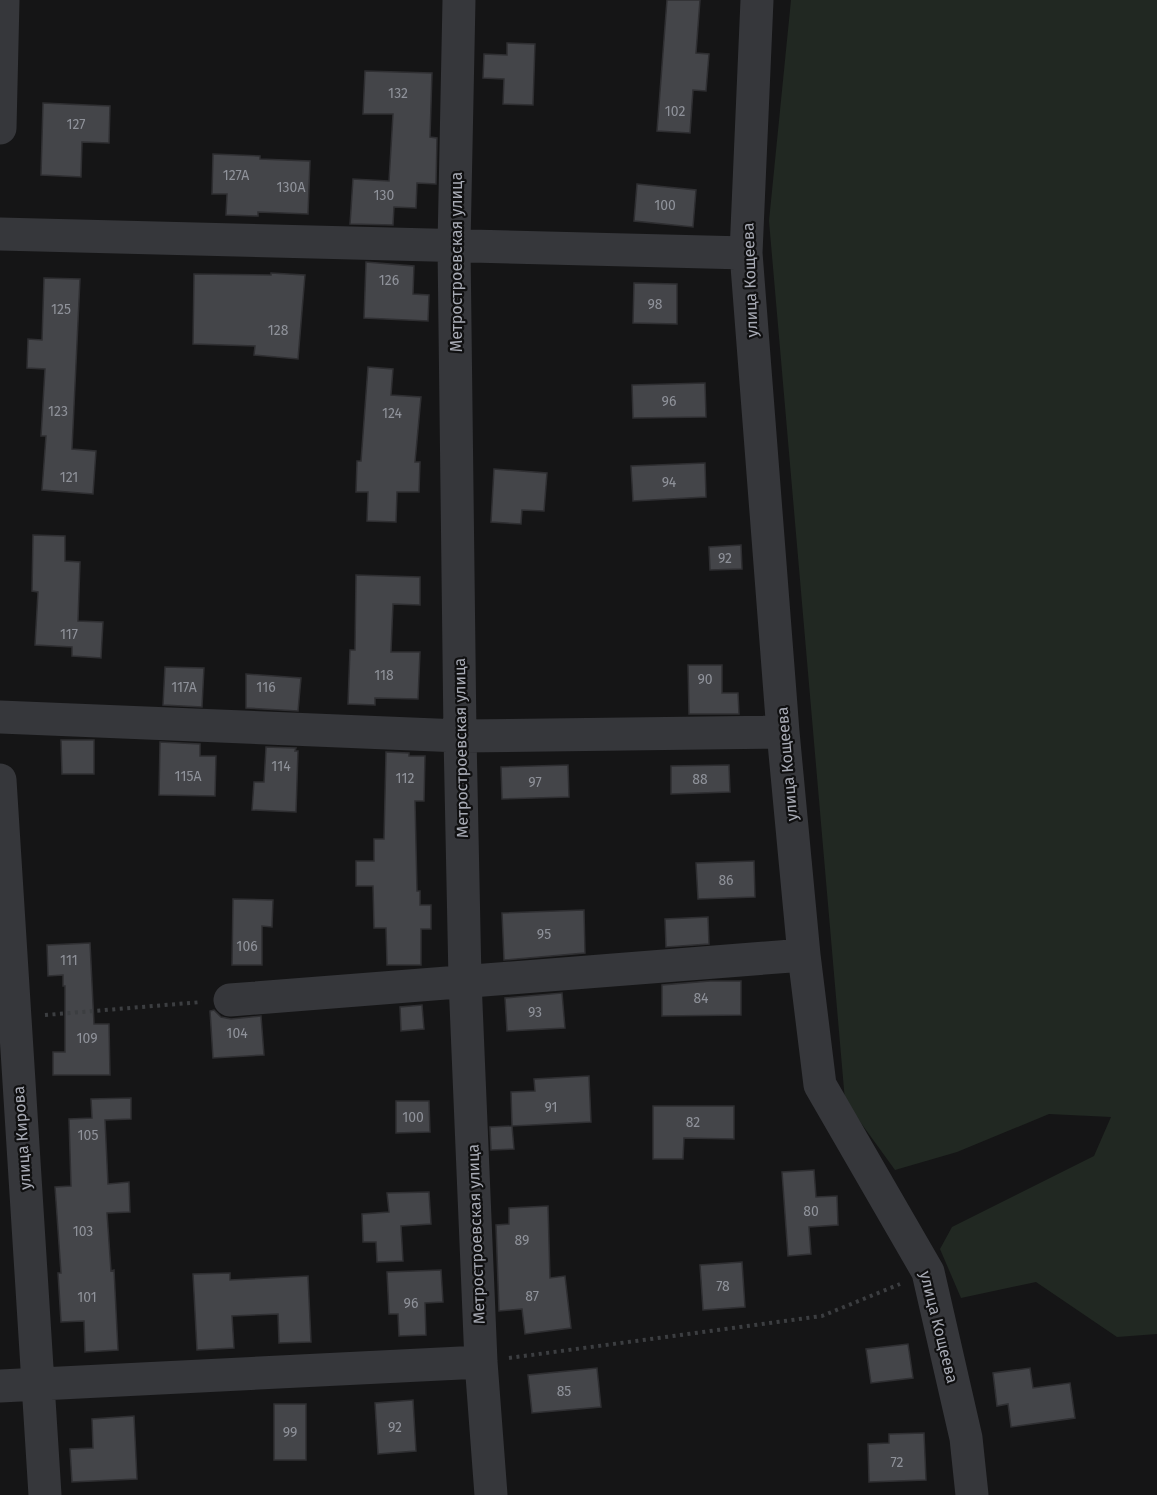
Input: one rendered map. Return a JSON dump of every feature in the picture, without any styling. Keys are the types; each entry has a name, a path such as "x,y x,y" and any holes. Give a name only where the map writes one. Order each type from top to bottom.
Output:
{"street":[{"path":"0,128 3,0"},
{"name":"Метростроевская улица","path":"459,0 454,246 465,981 481,1362 491,1495"},
{"name":"улица Кощеева","path":"757,0 746,253 783,732 804,955 820,1085 928,1272 966,1438 972,1495"},
{"path":"0,234 746,253"},
{"path":"0,717 460,736 783,732"},
{"name":"улица Кирова","path":"0,780 45,1495"},
{"path":"230,1000 804,955"},
{"path":"0,1386 481,1362"}],"path":[{"path":"14,1018 230,1000"},
{"path":"481,1362 822,1316 928,1272"}],"shaded area":[{"path":"791,0 1157,0 1157,1334 1117,1337 1036,1282 961,1298 940,1249 952,1227 1094,1156 1111,1117 1049,1114 957,1152 895,1170 845,1101 769,221"}],"building":[{"path":"667,0 700,0 696,53 709,54 706,91 693,90 690,133 657,131"},
{"path":"507,43 535,44 533,105 503,104 504,79 483,78 484,54 507,55"},
{"path":"365,71 432,73 430,137 437,138 436,184 417,183 416,208 394,207 393,225 350,224 353,179 389,181 393,114 363,114"},
{"path":"43,103 110,106 109,143 82,142 81,177 41,175"},
{"path":"213,154 310,161 308,214 258,212 258,216 226,215 227,194 212,194"},
{"path":"637,184 696,190 693,227 634,221"},
{"path":"366,262 414,266 413,294 429,295 428,321 364,318"},
{"path":"271,273 305,275 298,359 254,355 255,346 193,344 194,274 271,275"},
{"path":"44,278 80,279 72,449 96,451 93,494 42,490 46,436 41,436 45,369 27,368 28,339 42,340"},
{"path":"634,283 677,284 677,324 633,323"},
{"path":"368,367 393,369 391,395 421,397 415,462 420,462 419,492 397,492 396,522 367,521 368,492 356,492 357,461 361,461"},
{"path":"705,383 706,417 633,418 632,385"},
{"path":"705,463 706,497 633,501 631,466"},
{"path":"494,469 547,473 544,511 522,510 521,524 491,522"},
{"path":"33,535 65,536 65,561 80,562 78,621 103,622 101,658 72,656 72,647 35,645 38,592 32,591"},
{"path":"741,545 742,569 710,570 709,547"},
{"path":"356,575 420,577 420,605 393,604 391,652 420,652 418,699 375,698 375,705 348,704 350,650 355,650"},
{"path":"688,665 722,665 722,693 738,693 739,714 689,714"},
{"path":"165,667 204,668 202,707 163,705"},
{"path":"246,674 301,678 298,711 246,708"},
{"path":"61,740 94,740 94,774 62,774"},
{"path":"160,742 200,744 200,756 216,756 215,796 159,795"},
{"path":"266,747 296,748 295,751 298,751 296,812 252,810 254,782 264,782"},
{"path":"386,752 425,756 424,801 415,801 417,891 420,891 420,905 431,905 431,929 421,929 421,965 387,965 386,928 374,928 373,886 356,886 356,861 374,861 374,839 384,839"},
{"path":"568,765 569,797 502,799 501,767"},
{"path":"729,765 730,792 671,794 671,766"},
{"path":"754,861 755,897 698,899 696,863"},
{"path":"233,899 273,900 272,927 262,926 262,965 232,965"},
{"path":"584,910 585,953 504,960 502,913"},
{"path":"708,917 709,944 666,947 665,919"},
{"path":"90,943 94,1024 109,1024 110,1075 53,1075 53,1052 65,1052 65,986 63,986 63,975 48,976 47,945"},
{"path":"741,981 741,1015 662,1016 662,985"},
{"path":"562,993 565,1028 507,1031 505,998"},
{"path":"422,1005 424,1029 401,1031 400,1007"},
{"path":"214,1010 221,1017 231,1019 261,1016 264,1055 213,1058 210,1011"},
{"path":"589,1076 591,1122 512,1126 511,1092 535,1091 534,1079"},
{"path":"131,1098 131,1119 105,1120 108,1184 129,1182 130,1212 107,1213 111,1271 114,1270 118,1350 85,1352 84,1321 61,1322 58,1273 61,1273 55,1187 71,1186 69,1119 92,1118 91,1099"},
{"path":"396,1101 429,1101 430,1132 396,1133"},
{"path":"653,1106 734,1106 734,1139 684,1138 683,1159 653,1159"},
{"path":"512,1126 514,1149 491,1150 490,1127"},
{"path":"814,1170 816,1197 837,1196 838,1225 809,1227 811,1254 788,1256 782,1172"},
{"path":"429,1192 431,1224 401,1226 403,1261 377,1262 376,1242 363,1242 362,1214 389,1212 387,1193"},
{"path":"548,1206 550,1278 565,1276 571,1328 525,1334 522,1309 499,1311 496,1225 509,1224 509,1208"},
{"path":"742,1262 745,1307 703,1310 700,1265"},
{"path":"441,1270 443,1302 425,1303 426,1335 399,1336 398,1314 389,1314 387,1272"},
{"path":"230,1273 230,1280 308,1276 311,1342 279,1343 278,1314 232,1316 234,1348 197,1350 193,1274"},
{"path":"908,1344 913,1378 871,1383 866,1349"},
{"path":"597,1368 601,1407 532,1413 528,1375"},
{"path":"1030,1368 1033,1388 1070,1383 1075,1418 1011,1427 1008,1404 997,1406 993,1373"},
{"path":"413,1400 416,1451 378,1454 375,1403"},
{"path":"274,1404 306,1404 306,1460 274,1460"},
{"path":"134,1416 137,1479 72,1482 70,1449 93,1448 92,1419"},
{"path":"924,1433 926,1480 869,1482 868,1444 889,1443 889,1434"}]}
